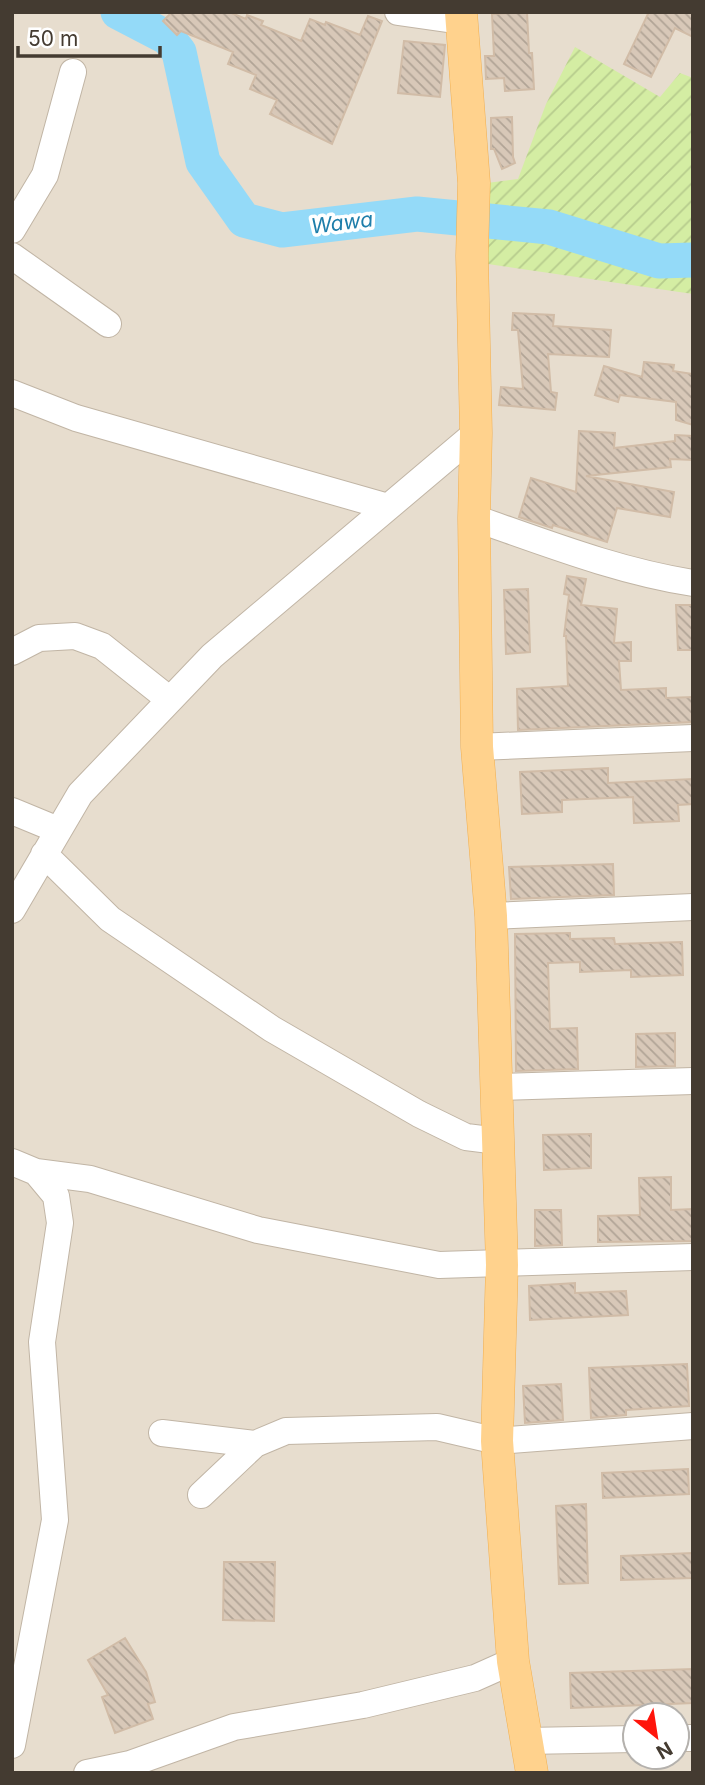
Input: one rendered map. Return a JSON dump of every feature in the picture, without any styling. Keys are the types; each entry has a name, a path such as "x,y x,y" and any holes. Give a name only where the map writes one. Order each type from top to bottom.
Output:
{"main road":[{"path":"461,16 474,183 472,256 476,433 474,518 477,747 491,916 502,1265 496,1441 513,1661 532,1773"}],"street":[{"path":"398,12 461,16"},
{"path":"12,230 45,175 73,72"},
{"path":"12,256 108,324"},
{"path":"12,393 76,418 388,507"},
{"path":"12,910 79,794 170,699 212,656 476,433"},
{"path":"474,518 597,561 651,576 693,583"},
{"path":"12,652 39,638 75,636 102,646 170,699"},
{"path":"477,747 693,738"},
{"path":"12,811 58,830"},
{"path":"44,855 110,919 272,1029 419,1114 466,1137 498,1141"},
{"path":"491,916 693,907"},
{"path":"496,1087 693,1081"},
{"path":"24,1167 90,1179 258,1230 439,1265 693,1257"},
{"path":"12,1745 55,1520 42,1342 60,1223 56,1196 24,1167"},
{"path":"201,1495 255,1444 286,1431 437,1427 496,1441 693,1426"},
{"path":"162,1433 255,1444"},
{"path":"87,1773 130,1764 234,1727 363,1705 475,1678 513,1661"},
{"path":"525,1741 621,1739"}],"shaded area":[{"path":"12,12 693,12 693,1773 12,1773"}],"green space":[{"path":"575,47 660,97 680,73 693,78 693,294 488,264 487,183 518,179 546,104"}],"building":[{"path":"172,12 229,12 246,19 247,15 263,21 261,25 301,41 310,19 360,35 368,16 382,21 332,144 270,114 277,100 250,89 256,75 228,64 233,52 181,31 177,35 163,21"},
{"path":"527,12 534,89 505,91 504,78 486,79 485,56 494,56 492,14"},
{"path":"644,12 693,12 693,37 675,28 651,77 624,64 648,14"},
{"path":"404,41 445,45 440,97 398,93"},
{"path":"512,117 515,163 502,169 494,149 491,149 491,118"},
{"path":"513,313 554,315 553,326 611,330 609,357 548,354 551,392 557,393 555,410 499,405 501,387 523,389 518,330 512,330"},
{"path":"644,362 674,365 673,371 693,374 693,425 676,420 676,402 620,395 618,402 595,395 604,366 642,377"},
{"path":"579,431 615,433 614,448 675,441 675,435 693,436 693,460 670,459 671,467 586,476 674,492 670,517 617,508 607,542 519,517 531,478 576,492"},
{"path":"567,576 586,579 581,605 617,609 614,643 631,642 631,661 619,661 621,690 666,688 666,698 693,697 693,722 518,730 517,689 568,686 564,636 569,595 564,594"},
{"path":"528,589 530,652 506,654 504,590"},
{"path":"676,605 693,605 693,650 678,650"},
{"path":"608,768 608,783 693,779 693,804 678,805 679,821 634,823 633,797 562,800 562,812 522,814 520,772"},
{"path":"613,864 614,895 511,899 509,867"},
{"path":"570,933 570,939 614,938 615,944 682,942 683,975 631,977 631,970 580,972 580,962 548,963 550,1029 577,1028 578,1069 516,1071 515,934"},
{"path":"675,1033 675,1066 636,1067 636,1034"},
{"path":"591,1134 591,1168 544,1170 543,1135"},
{"path":"671,1177 671,1210 693,1209 693,1241 598,1242 598,1216 640,1215 639,1178"},
{"path":"535,1210 561,1210 562,1245 535,1246"},
{"path":"575,1283 575,1293 626,1291 628,1315 530,1320 529,1286"},
{"path":"687,1364 689,1406 626,1410 626,1415 591,1418 589,1368"},
{"path":"561,1384 563,1420 525,1423 523,1386"},
{"path":"688,1469 689,1494 603,1498 602,1473"},
{"path":"586,1504 588,1583 559,1584 556,1506"},
{"path":"692,1553 693,1578 621,1580 621,1556"},
{"path":"224,1562 275,1562 274,1621 223,1620"},
{"path":"125,1638 146,1672 155,1702 148,1704 153,1719 115,1733 102,1697 108,1695 88,1660"},
{"path":"693,1669 693,1703 621,1701 621,1706 571,1708 570,1673"}],"waterway":[{"name":"Wawa","path":"118,12 168,38 179,52 203,162 244,220 282,230 417,214 549,227 659,261 693,260"}]}
